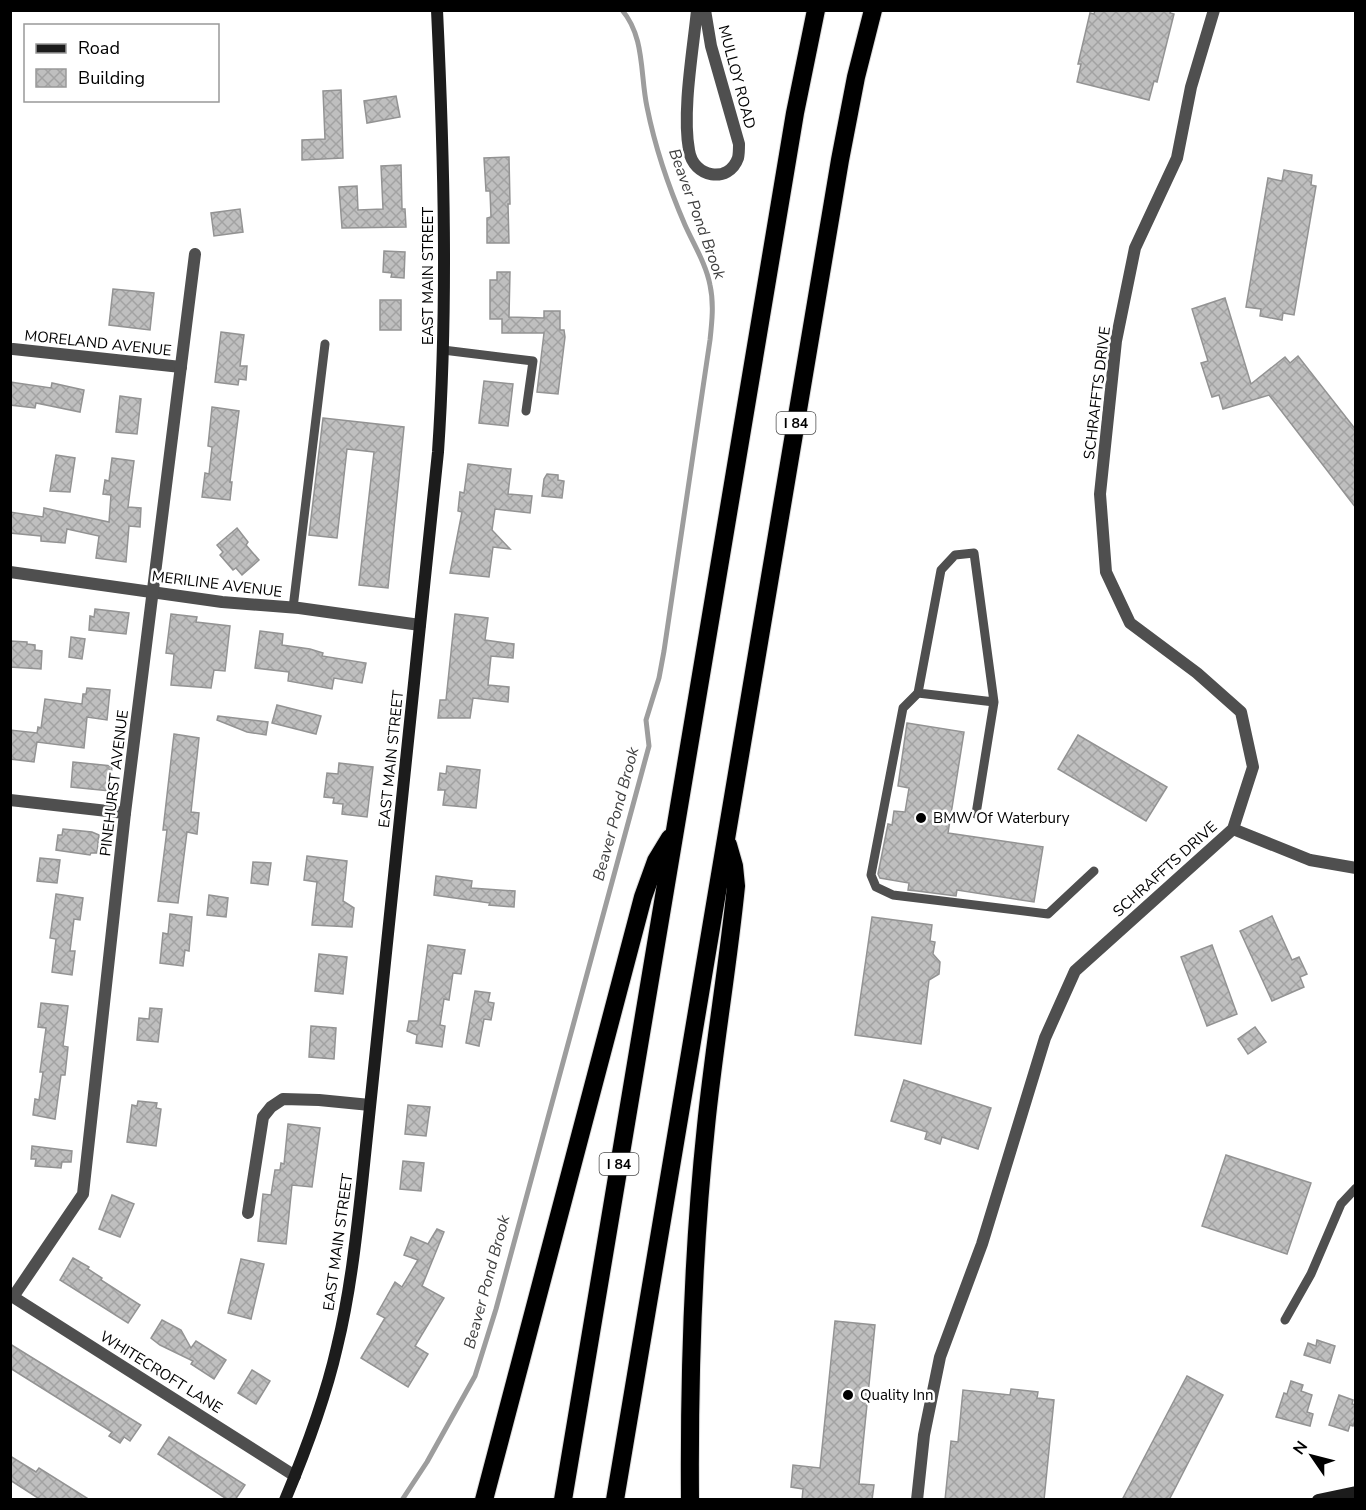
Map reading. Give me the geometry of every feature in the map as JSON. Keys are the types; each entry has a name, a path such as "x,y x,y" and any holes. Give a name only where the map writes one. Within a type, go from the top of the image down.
{"highway":[{"name":"I 84","path":"563,1500 795,113 816,10"},
{"name":"I 84","path":"615,1500 838,172 856,77 873,10"},
{"path":"484,1500 643,897 656,861 675,829"},
{"path":"690,1500 693,1315 702,1170 715,1043 736,886 734,866 726,837"}],"main road":[{"name":"EAST MAIN STREET","path":"285,1500 320,1409 339,1338 358,1222 438,452 444,350 444,216 437,10"},
{"path":"1318,1500 1356,1492"}],"street":[{"name":"MULLOY ROAD","path":"697,10 687,136 692,162 708,174 732,169 738,158 739,144 711,46 705,10"},
{"name":"SCHRAFFTS DRIVE","path":"917,1500 924,1435 940,1358 982,1244 1046,1038 1075,971 1233,829 1253,767 1241,712 1197,673 1130,623 1106,572 1100,494 1116,341 1136,248 1177,158 1191,87 1215,10"},
{"name":"PINEHURST AVENUE","path":"12,1296 82,1194 125,813 195,254"},
{"name":"MORELAND AVENUE","path":"13,349 181,367"},
{"name":"MERILINE AVENUE","path":"10,572 222,602 293,608 420,625"},
{"path":"10,800 125,813"},
{"path":"1233,829 1310,860 1356,868"},
{"path":"248,1213 263,1117 271,1107 283,1099 370,1105"},
{"name":"WHITECROFT LANE","path":"12,1296 295,1476"}],"lane":[{"path":"293,608 326,344"},
{"path":"444,350 533,361 526,411"},
{"path":"976,814 994,702 975,553 955,555 941,570 918,693 903,708 871,875 876,886 894,895 1048,914 1095,871"},
{"path":"918,693 994,702"},
{"path":"1285,1320 1311,1274 1341,1204 1356,1188"}],"building":[{"path":"1095,10 1171,10 1170,13 1174,14 1157,82 1154,81 1149,100 1077,82 1081,64 1078,64 1090,13 1094,14"},
{"path":"341,90 343,158 302,160 302,140 325,139 323,91"},
{"path":"396,96 400,117 367,123 364,101"},
{"path":"509,157 509,243 487,243 487,218 491,217 490,191 486,191 484,158"},
{"path":"401,165 402,209 405,209 406,227 342,228 339,187 357,186 358,210 383,209 381,166"},
{"path":"1284,170 1312,175 1311,185 1316,186 1294,315 1283,313 1282,320 1260,316 1261,309 1246,307 1268,178 1282,181"},
{"path":"240,209 243,232 214,236 211,213"},
{"path":"384,251 405,252 404,278 391,277 392,273 383,272"},
{"path":"497,272 510,272 509,317 544,318 544,311 560,311 560,330 564,330 565,337 558,394 537,392 544,333 502,333 502,319 490,319 490,280 497,280"},
{"path":"113,289 154,293 150,330 109,325"},
{"path":"1225,298 1251,384 1285,357 1290,363 1298,356 1356,430 1356,508 1269,395 1223,409 1219,395 1212,397 1201,363 1208,361 1192,309"},
{"path":"380,300 401,300 401,330 380,330"},
{"path":"221,332 244,335 240,366 247,366 246,380 239,379 238,385 215,382"},
{"path":"484,381 513,384 508,426 479,423"},
{"path":"10,382 51,388 52,383 84,390 80,412 36,403 35,408 10,405"},
{"path":"120,396 141,399 137,434 116,432"},
{"path":"212,407 239,411 230,482 232,482 230,500 202,497 205,473 209,474 212,447 208,446"},
{"path":"323,418 404,427 388,588 359,585 374,452 347,449 337,538 309,535"},
{"path":"56,455 75,458 70,492 50,491"},
{"path":"112,458 134,461 128,507 141,508 140,527 129,526 126,562 96,558 99,536 67,529 65,543 41,541 41,536 10,533 10,512 43,517 44,508 109,522 111,495 103,494 105,480 109,481"},
{"path":"468,464 511,469 508,494 532,496 530,513 495,509 492,530 510,549 493,547 489,577 450,573 462,512 458,511 460,492 464,493"},
{"path":"547,474 558,475 558,480 564,481 562,498 542,496 544,479"},
{"path":"237,528 248,542 246,545 259,560 242,575 236,568 233,570 220,555 223,552 217,545"},
{"path":"95,609 129,613 126,634 89,630 90,616 94,617"},
{"path":"171,614 197,617 196,622 230,626 225,671 214,670 211,688 171,685 174,654 166,653"},
{"path":"455,614 488,618 485,640 514,644 513,658 491,656 488,685 509,687 508,702 473,698 470,718 438,718 440,700 446,700"},
{"path":"260,631 283,634 282,645 310,649 323,653 322,656 366,663 362,683 334,678 332,689 288,681 289,672 255,668"},
{"path":"71,637 85,639 82,659 69,657"},
{"path":"10,641 27,642 27,644 35,645 35,650 42,651 41,669 10,667"},
{"path":"87,688 110,690 107,720 87,717 84,748 37,742 34,762 10,759 10,730 37,733 38,727 41,728 45,699 82,704 83,694 86,694"},
{"path":"277,705 321,716 316,734 272,723"},
{"path":"218,716 268,722 266,735 247,732 217,720"},
{"name":"BMW Of Waterbury","path":"907,723 964,732 948,833 1043,847 1034,902 957,890 956,896 908,890 909,883 880,878 878,874 888,824 892,825 894,811 905,812 909,788 898,786"},
{"path":"174,734 199,738 191,812 199,813 197,834 187,832 178,903 158,901 167,830 163,830"},
{"path":"1078,735 1167,787 1146,821 1058,769"},
{"path":"73,762 112,766 110,791 71,787"},
{"path":"339,763 373,767 367,817 342,814 343,804 333,803 334,798 324,797 327,773 338,774"},
{"path":"447,766 480,770 476,808 443,805 445,790 438,790 440,773 446,774"},
{"path":"63,829 92,832 99,835 97,853 90,855 56,850 58,835 62,835"},
{"path":"307,856 347,861 343,901 354,908 352,927 312,925 317,882 304,880"},
{"path":"40,858 60,860 57,883 37,881"},
{"path":"253,862 271,863 268,885 251,883"},
{"path":"436,876 472,881 471,888 515,891 514,907 434,895"},
{"path":"56,894 83,898 80,920 74,919 70,951 75,951 72,975 52,972 56,939 50,938"},
{"path":"209,895 228,898 226,917 207,915"},
{"path":"170,914 192,917 189,951 185,950 183,966 160,963 163,933 168,934"},
{"path":"1272,916 1292,960 1299,957 1307,974 1300,977 1304,987 1272,1001 1240,931"},
{"path":"872,917 932,925 930,941 935,942 933,954 940,962 939,974 929,980 921,1044 855,1035"},
{"path":"428,945 465,950 461,974 453,973 449,1000 444,999 440,1025 445,1026 442,1047 416,1043 417,1035 407,1031 409,1021 418,1021"},
{"path":"1212,945 1237,1014 1207,1026 1181,957"},
{"path":"319,954 347,957 343,994 315,991"},
{"path":"475,991 490,993 488,1002 494,1003 491,1020 484,1019 479,1046 466,1043"},
{"path":"41,1003 68,1006 63,1046 68,1047 65,1075 61,1075 55,1119 33,1115 35,1099 39,1100 43,1072 40,1072 46,1028 38,1027"},
{"path":"150,1008 162,1009 158,1042 137,1040 139,1018 149,1019"},
{"path":"311,1026 336,1028 334,1059 309,1057"},
{"path":"1255,1027 1266,1042 1248,1054 1238,1039"},
{"path":"904,1080 991,1108 978,1149 942,1137 940,1144 925,1139 927,1132 891,1121"},
{"path":"138,1101 157,1103 156,1108 161,1109 156,1146 127,1142 132,1105 137,1106"},
{"path":"408,1105 430,1107 426,1136 405,1134"},
{"path":"288,1124 320,1128 312,1187 292,1185 286,1244 258,1241 263,1194 271,1195 275,1170 280,1170 281,1163 284,1164"},
{"path":"32,1146 72,1151 71,1162 62,1162 61,1168 35,1166 36,1159 31,1159"},
{"path":"1226,1155 1311,1183 1287,1254 1202,1226"},
{"path":"403,1161 424,1163 421,1191 400,1189"},
{"path":"112,1195 134,1204 120,1237 99,1229"},
{"path":"437,1229 444,1232 422,1286 444,1298 415,1346 428,1354 408,1387 361,1358 385,1318 377,1314 395,1282 402,1287 418,1260 404,1255 411,1237 428,1244"},
{"path":"73,1258 89,1267 88,1269 102,1278 101,1280 140,1305 128,1323 60,1280"},
{"path":"241,1259 264,1264 251,1319 228,1313"},
{"path":"162,1320 181,1330 191,1348 196,1341 226,1360 214,1379 191,1364 193,1361 160,1345 151,1338"},
{"name":"Quality Inn","path":"835,1321 875,1325 859,1484 874,1485 872,1500 802,1500 803,1489 791,1487 793,1465 820,1468"},
{"path":"1317,1340 1335,1346 1330,1363 1304,1355 1308,1343 1316,1346"},
{"path":"10,1344 141,1425 130,1441 124,1437 120,1443 109,1436 112,1432 10,1368"},
{"path":"252,1370 270,1381 256,1404 238,1393"},
{"path":"1187,1376 1223,1395 1169,1500 1122,1500"},
{"path":"1291,1381 1303,1385 1301,1391 1312,1395 1307,1412 1313,1414 1310,1426 1276,1417 1284,1393 1287,1394"},
{"path":"1011,1389 1038,1392 1037,1398 1054,1400 1044,1500 945,1500 951,1441 958,1442 963,1390 1010,1395"},
{"path":"1339,1395 1353,1400 1352,1404 1356,1405 1356,1418 1348,1431 1329,1425"},
{"path":"169,1437 245,1485 235,1500 228,1500 158,1454"},
{"path":"10,1456 36,1472 39,1468 90,1500 41,1500 10,1480"}],"waterway":[{"name":"Beaver Pond Brook","path":"402,1500 427,1462 475,1376 496,1309 649,746 646,720 659,678 664,651 710,340 712,306 708,277 679,211 663,167 647,107 635,32 622,10"}],"place":[{"name":"BMW Of Waterbury","path":"921,818"},
{"name":"Quality Inn","path":"848,1395"}]}
